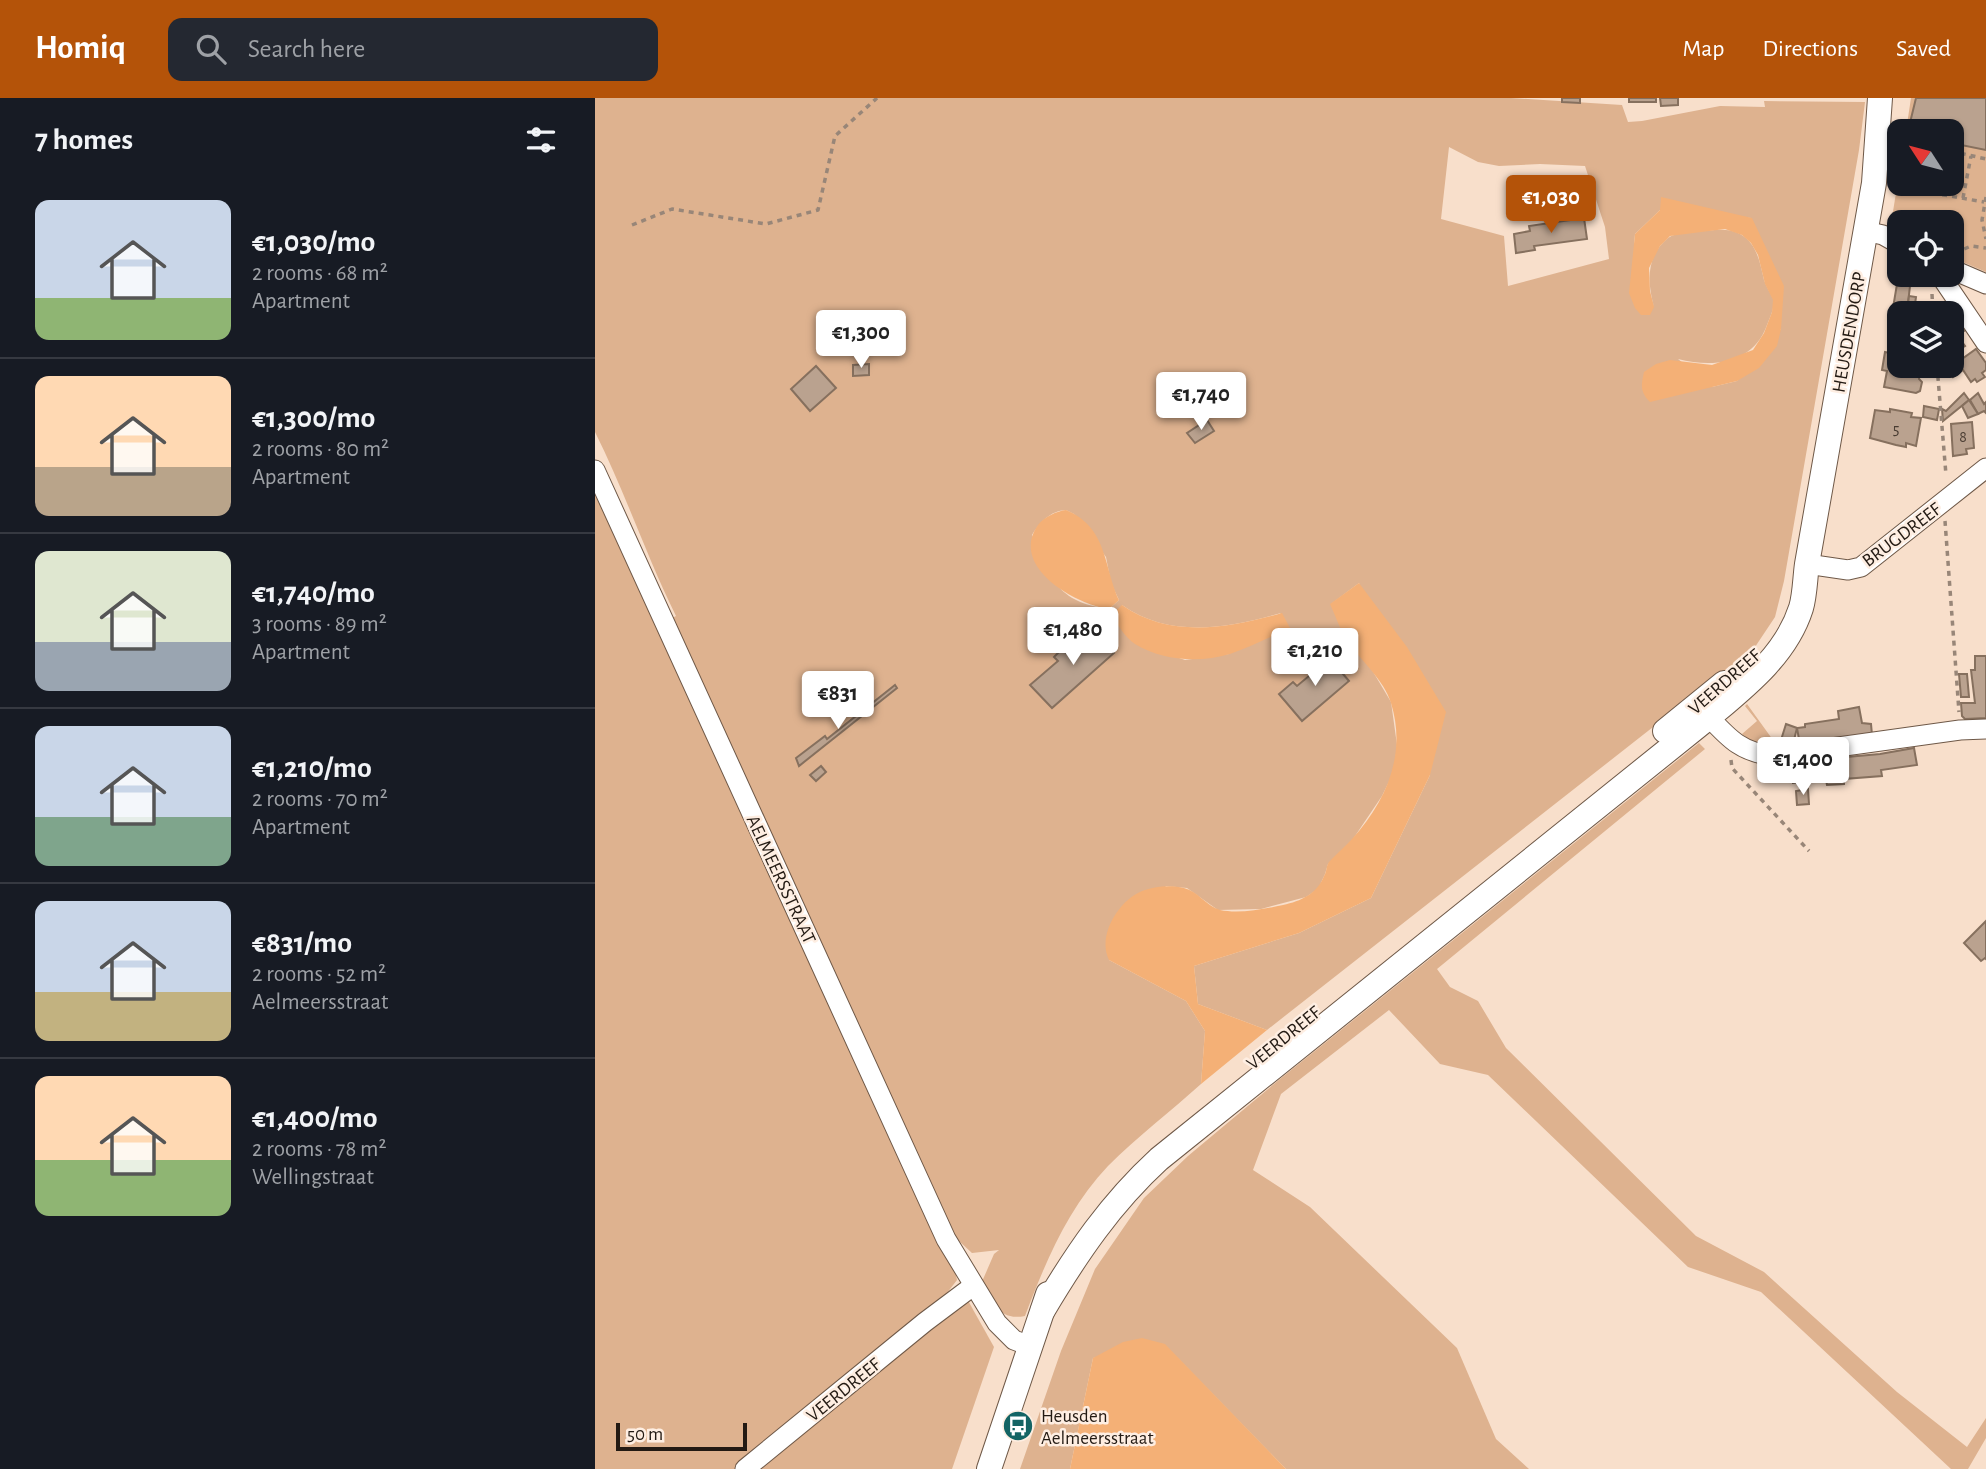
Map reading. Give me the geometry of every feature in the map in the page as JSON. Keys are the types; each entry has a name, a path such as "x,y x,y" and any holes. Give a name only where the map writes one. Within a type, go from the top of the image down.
{"main road":[{"name":"HEUSDENDORP","path":"1807,564 1874,183 1881,98"},
{"name":"VEERDREEF","path":"989,1469 1043,1310 1108,1211 1132,1184 1392,960 1704,710 1773,636 1787,615 1807,564"}],"street":[{"path":"1865,231 1887,238"},
{"path":"1964,275 1986,284"},
{"path":"1948,287 1986,343"},
{"name":"BRUGDREEF","path":"1807,564 1848,570 1861,567 1986,468"},
{"name":"AELMEERSSTRAAT","path":"595,470 946,1239 973,1286"},
{"path":"1704,710 1736,744 1755,754 1773,756 1960,730 1986,729"},
{"path":"973,1286 1005,1332 1014,1340 1030,1346"},
{"name":"VEERDREEF","path":"745,1469 973,1286"}],"path":[{"path":"632,225 672,209 766,224 818,209 835,136 877,98"},
{"path":"1964,154 1986,159"},
{"path":"1963,198 1971,156"},
{"path":"1874,183 1963,198 1985,199 1982,220 1986,239"},
{"path":"1964,248 1986,248"},
{"path":"1938,378 1947,482 1944,502 1960,730"},
{"path":"1736,744 1730,755 1732,768 1809,851"}],"shaded area":[{"path":"595,98 1511,98 1622,105 1628,122 1720,106 1765,107 1764,101 1865,102 1784,581 1775,617 1755,647 1267,1030 1198,1004 1194,966 1299,933 1371,898 1430,775 1359,583 1331,604 1348,641 1372,670 1391,702 1397,745 1394,771 1382,796 1353,839 1328,864 1318,889 1306,897 1261,909 1218,910 1187,888 1166,886 1109,960 1186,1001 1205,1031 1201,1084 1108,1166 1094,1182 1059,1237 1025,1316 1016,1317 1003,1313 981,1284 994,1254 999,1250 972,1253 959,1241 944,1252 955,1270 957,1280 947,1293 737,1469 595,1469 595,494 656,627 676,616 595,432","holes":["1449,147 1478,162 1499,166 1585,166 1605,227 1609,259 1508,286 1504,236 1441,219","1660,210 1751,218 1773,298 1765,283 1757,254 1740,234 1727,230 1675,234 1661,245 1652,261 1650,288 1654,307 1634,244 1635,234","1773,300 1781,329 1737,381 1712,387 1678,359 1705,363 1731,360 1742,355 1761,338 1772,312","1066,510 1074,514 1106,557 1111,583 1119,600 1109,609 1091,606 1066,594 1051,575 1032,535 1050,515","1122,605 1140,616 1179,626 1220,626 1281,613 1229,654 1185,660 1135,643"]},
{"path":"1911,98 1986,98 1986,272 1964,263 1964,210 1893,210 1895,196 1964,196 1964,119 1908,119"},
{"path":"1661,197 1752,218 1784,286 1777,346 1759,368 1737,381 1650,402 1642,388 1644,372 1656,364 1670,360 1712,365 1753,350 1764,333 1772,312 1773,300 1765,284 1758,255 1751,243 1742,235 1725,229 1670,236 1660,246 1649,268 1654,307 1650,315 1641,315 1629,293 1635,234 1660,210"},
{"path":"1066,510 1080,518 1097,537 1119,600 1109,609 1079,600 1064,591 1038,568 1032,555 1031,540 1038,525 1051,515"},
{"path":"1359,583 1407,647 1446,712 1430,775 1371,898 1299,933 1194,966 1198,1004 1267,1030 1201,1084 1205,1031 1186,1001 1109,960 1106,951 1108,930 1118,911 1133,896 1158,887 1184,888 1215,908 1227,911 1260,909 1296,901 1317,888 1329,862 1364,825 1384,793 1395,759 1396,741 1395,722 1388,695 1346,639 1330,604"},
{"path":"1122,605 1140,616 1160,623 1200,627 1241,623 1282,613 1290,628 1230,654 1206,659 1181,659 1157,654 1131,641 1111,615"},
{"path":"1747,704 1778,747 1754,743 1742,734 1757,721 1745,706"},
{"path":"1699,743 1705,749 1437,969 1450,987 1478,1001 1506,1048 1696,1236 1764,1272 1897,1392 1967,1447 1986,1418 1986,1438 1968,1469 1951,1469 1761,1292 1688,1267 1488,1075 1440,1064 1389,1010 1281,1094 1253,1170 1310,1207 1457,1348 1496,1439 1529,1469 1286,1469 1165,1345 1093,1358 1070,1469 1020,1469 1061,1351 1095,1269 1144,1198 1188,1156 1280,1079"},
{"path":"966,1297 994,1347 952,1469 753,1469"},
{"path":"1142,1338 1165,1344 1286,1469 1070,1469 1093,1358 1123,1342"}],"building":[{"path":"1562,98 1580,98 1580,103 1562,102"},
{"path":"1629,98 1656,98 1656,102 1629,102"},
{"path":"1660,98 1678,98 1678,105 1661,106"},
{"path":"1916,98 1986,98 1986,150 1964,146 1964,119 1911,119"},
{"path":"1584,218 1587,239 1534,246 1535,250 1516,253 1514,234 1530,231 1529,226"},
{"path":"1896,287 1910,287 1908,301 1894,301"},
{"path":"1909,296 1916,297 1915,301 1908,301"},
{"path":"1976,349 1986,363 1986,370 1982,373 1985,377 1971,382 1964,372 1964,358"},
{"path":"1885,352 1887,352 1887,371 1882,370"},
{"path":"869,364 869,375 853,376 853,365"},
{"path":"816,366 836,388 810,411 791,389"},
{"path":"1887,371 1887,378 1919,378 1922,382 1920,391 1916,393 1884,387"},
{"path":"1964,393 1969,400 1943,421 1942,409 1946,411"},
{"path":"1978,393 1984,404 1986,402 1986,413 1984,411 1978,414 1970,400"},
{"path":"1969,400 1978,414 1968,418 1962,406"},
{"path":"1924,406 1939,409 1937,420 1923,417"},
{"path":"1890,409 1912,413 1911,417 1921,418 1916,446 1906,443 1906,447 1870,438 1875,410 1890,412"},
{"path":"1207,420 1214,431 1195,443 1187,433"},
{"path":"1972,422 1974,448 1966,449 1967,454 1953,456 1951,424"},
{"path":"1104,624 1111,631 1102,639 1114,653 1052,708 1030,685 1058,661 1054,657 1062,649 1066,653"},
{"path":"1326,654 1349,681 1302,721 1279,694 1293,682 1297,686 1315,671 1311,667"},
{"path":"1975,656 1986,656 1986,718 1965,719 1962,716 1961,703 1975,703 1971,670 1975,670"},
{"path":"1959,674 1967,674 1969,697 1961,697"},
{"path":"895,685 897,688 799,766 796,758 825,736 827,739"},
{"path":"1859,707 1862,723 1871,724 1872,735 1800,745 1797,728 1805,727 1805,724 1839,719 1838,711"},
{"path":"1786,724 1797,728 1793,744 1781,740"},
{"path":"1914,748 1917,765 1881,770 1882,776 1844,779 1844,784 1827,785 1826,780 1793,783 1791,762 1880,754"},
{"path":"821,766 826,772 816,781 810,775"},
{"path":"1808,789 1809,804 1797,805 1796,791"},
{"path":"1986,921 1986,959 1981,961 1964,943"}],"place":[{"name":"Heusden Aelmeersstraat","path":"1018,1426"}]}
